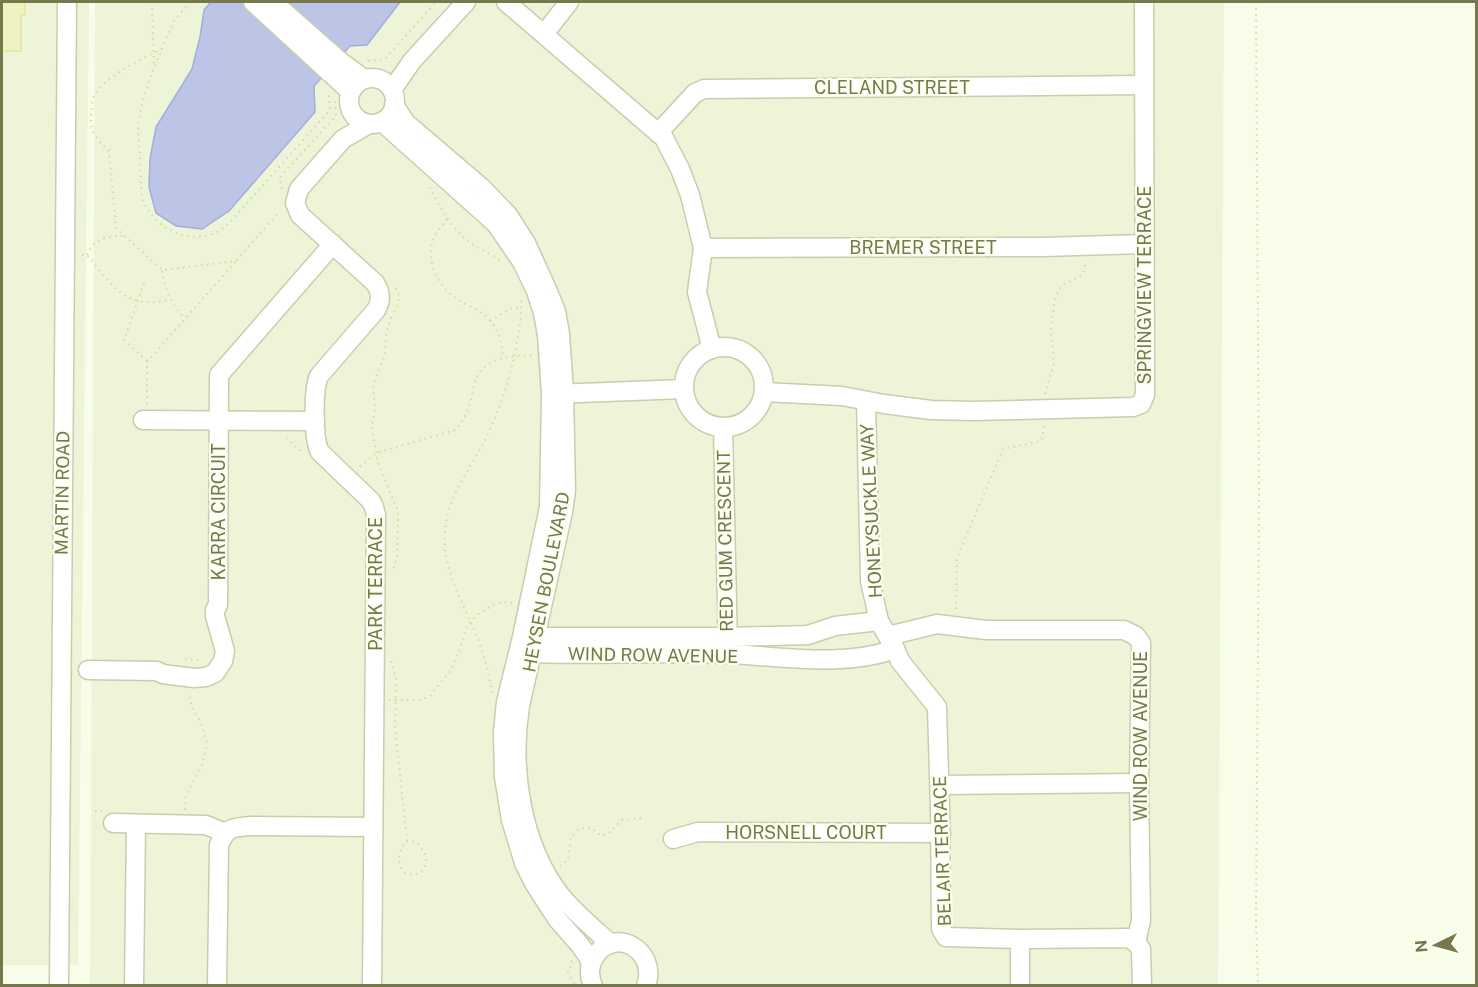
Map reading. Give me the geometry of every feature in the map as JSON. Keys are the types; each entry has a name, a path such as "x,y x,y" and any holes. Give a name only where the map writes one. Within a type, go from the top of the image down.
{"street":[{"name":"MARTIN ROAD","path":"59,986 67,2"},
{"name":"HEYSEN BOULEVARD","path":"253,2 335,76 383,89 406,123 481,187 507,215 526,243 556,311 560,334 549,507 529,606 527,645 517,723 517,779 523,811 540,860 560,894 584,922 611,944"},
{"name":"HEYSEN BOULEVARD","path":"273,2 335,76 343,95"},
{"path":"383,89 466,2"},
{"path":"506,2 664,138 690,195 703,248 697,292 712,349"},
{"path":"544,34 569,2"},
{"name":"SPRINGVIEW TERRACE","path":"764,392 842,396 915,409 974,411 1133,408 1141,404 1144,395 1144,2"},
{"path":"343,139 352,112 343,95 359,82 383,89"},
{"name":"CLELAND STREET","path":"658,133 695,93 705,89 1144,85"},
{"path":"343,139 388,118 392,112 383,89"},
{"name":"HEYSEN BOULEVARD","path":"352,112 362,122 375,123 397,134 496,224 522,262 536,291 543,313 557,393 566,490 527,645 506,702 503,732 504,777 511,820 518,845 534,883 558,920 591,963"},
{"name":"PARK TERRACE","path":"343,139 299,189 295,203 300,215 375,283 381,296 376,310 320,376 316,386 315,421 317,447 324,457 371,501 376,515 372,986"},
{"name":"KARRA CIRCUIT","path":"192,678 211,675 218,670 225,651 215,616 218,605 219,375 333,244"},
{"name":"BREMER STREET","path":"703,248 1043,247 1144,244"},
{"path":"725,347 738,350 758,366 763,379 764,392 761,403 745,421 735,426 723,427 700,420 692,411 684,389 691,364 700,355 712,349 725,347"},
{"path":"557,393 684,389"},
{"name":"HONEYSUCKLE WAY","path":"866,401 870,581 887,635"},
{"path":"145,413 218,420 315,421"},
{"name":"RED GUM CRESCENT","path":"723,427 728,646"},
{"name":"WIND ROW AVENUE","path":"527,645 728,646 808,635 835,626 887,635 937,624 986,630 1124,630 1136,636 1141,643 1139,783 1141,920 1136,943"},
{"name":"WIND ROW AVENUE","path":"728,646 790,658 841,659 885,653 887,635"},
{"name":"BELAIR TERRACE","path":"887,635 900,661 938,707 941,929 946,937 1129,938 1136,943"},
{"path":"88,670 157,671 192,678"},
{"path":"940,785 1139,783"},
{"path":"113,823 206,825 225,833"},
{"path":"134,986 136,824"},
{"path":"218,986 219,845 225,833 235,827 250,826 373,826"},
{"name":"HORSNELL COURT","path":"673,839 698,832 941,833"},
{"path":"1020,939 1020,986"},
{"path":"592,986 589,972 595,954 611,944 621,943 631,945 646,958 649,968 646,986"},
{"path":"1136,943 1141,949 1142,986"}],"path":[{"path":"152,2 154,70"},
{"path":"190,2 174,21 162,49 142,105 138,126 142,198 155,220 163,227 173,232 198,237 212,234 229,223 330,110 335,76"},
{"path":"368,61 385,59 436,2"},
{"path":"1256,2 1259,499 1256,921 1258,986"},
{"path":"162,49 115,75 99,89 93,100 91,119 96,139 109,151 116,228 162,270 171,299 184,319"},
{"path":"282,188 280,177 336,116 343,95"},
{"path":"429,184 447,218 455,228 472,244 504,263"},
{"path":"145,413 147,361 284,207"},
{"path":"447,218 432,243 432,259 437,277 451,295 490,321 499,335 503,358"},
{"path":"87,255 96,242 103,238 125,236"},
{"path":"1045,396 1054,363 1051,327 1055,299 1061,286 1082,275 1085,269 1085,246"},
{"path":"65,256 87,255"},
{"path":"87,255 108,281 124,296 149,303 171,299"},
{"path":"162,270 236,261"},
{"path":"385,347 391,318 399,299 399,293 392,282"},
{"path":"144,283 124,340 147,361"},
{"path":"491,700 492,693 484,657 448,567 445,531 458,488 499,409 515,356 521,320 521,293 527,303"},
{"path":"490,321 510,309 521,306"},
{"path":"346,478 376,453 455,430 468,413 475,381 487,366 503,358 515,356 536,354 536,361"},
{"path":"956,609 957,558 1002,449 1041,441 1046,422"},
{"path":"282,435 305,454"},
{"path":"401,700 421,700 436,690 451,670 467,626 477,615 495,604 504,602 529,606"},
{"path":"177,659 211,660"},
{"path":"184,812 186,796 202,765 207,743 201,723 192,708 189,692 192,678"},
{"path":"492,693 496,688"},
{"path":"558,868 568,860 572,837 579,829 592,828 601,836 610,832 622,820 645,818"},
{"path":"407,841 416,842 427,857 425,867 414,876 404,872 399,862 401,850 407,841"},
{"path":"567,954 572,962 568,973 575,986"}],"shaded area":[{"path":"2,2 89,2 78,965 2,965"},
{"path":"95,2 1224,2 1218,985 90,986"}],"water":[{"path":"211,2 400,2 367,45 350,46 314,86 315,112 229,211 202,229 176,226 156,213 149,187 150,159 156,127 192,69 204,10"}],"building":[{"path":"2,2 25,2 25,15 21,15 21,51 2,51"}]}
